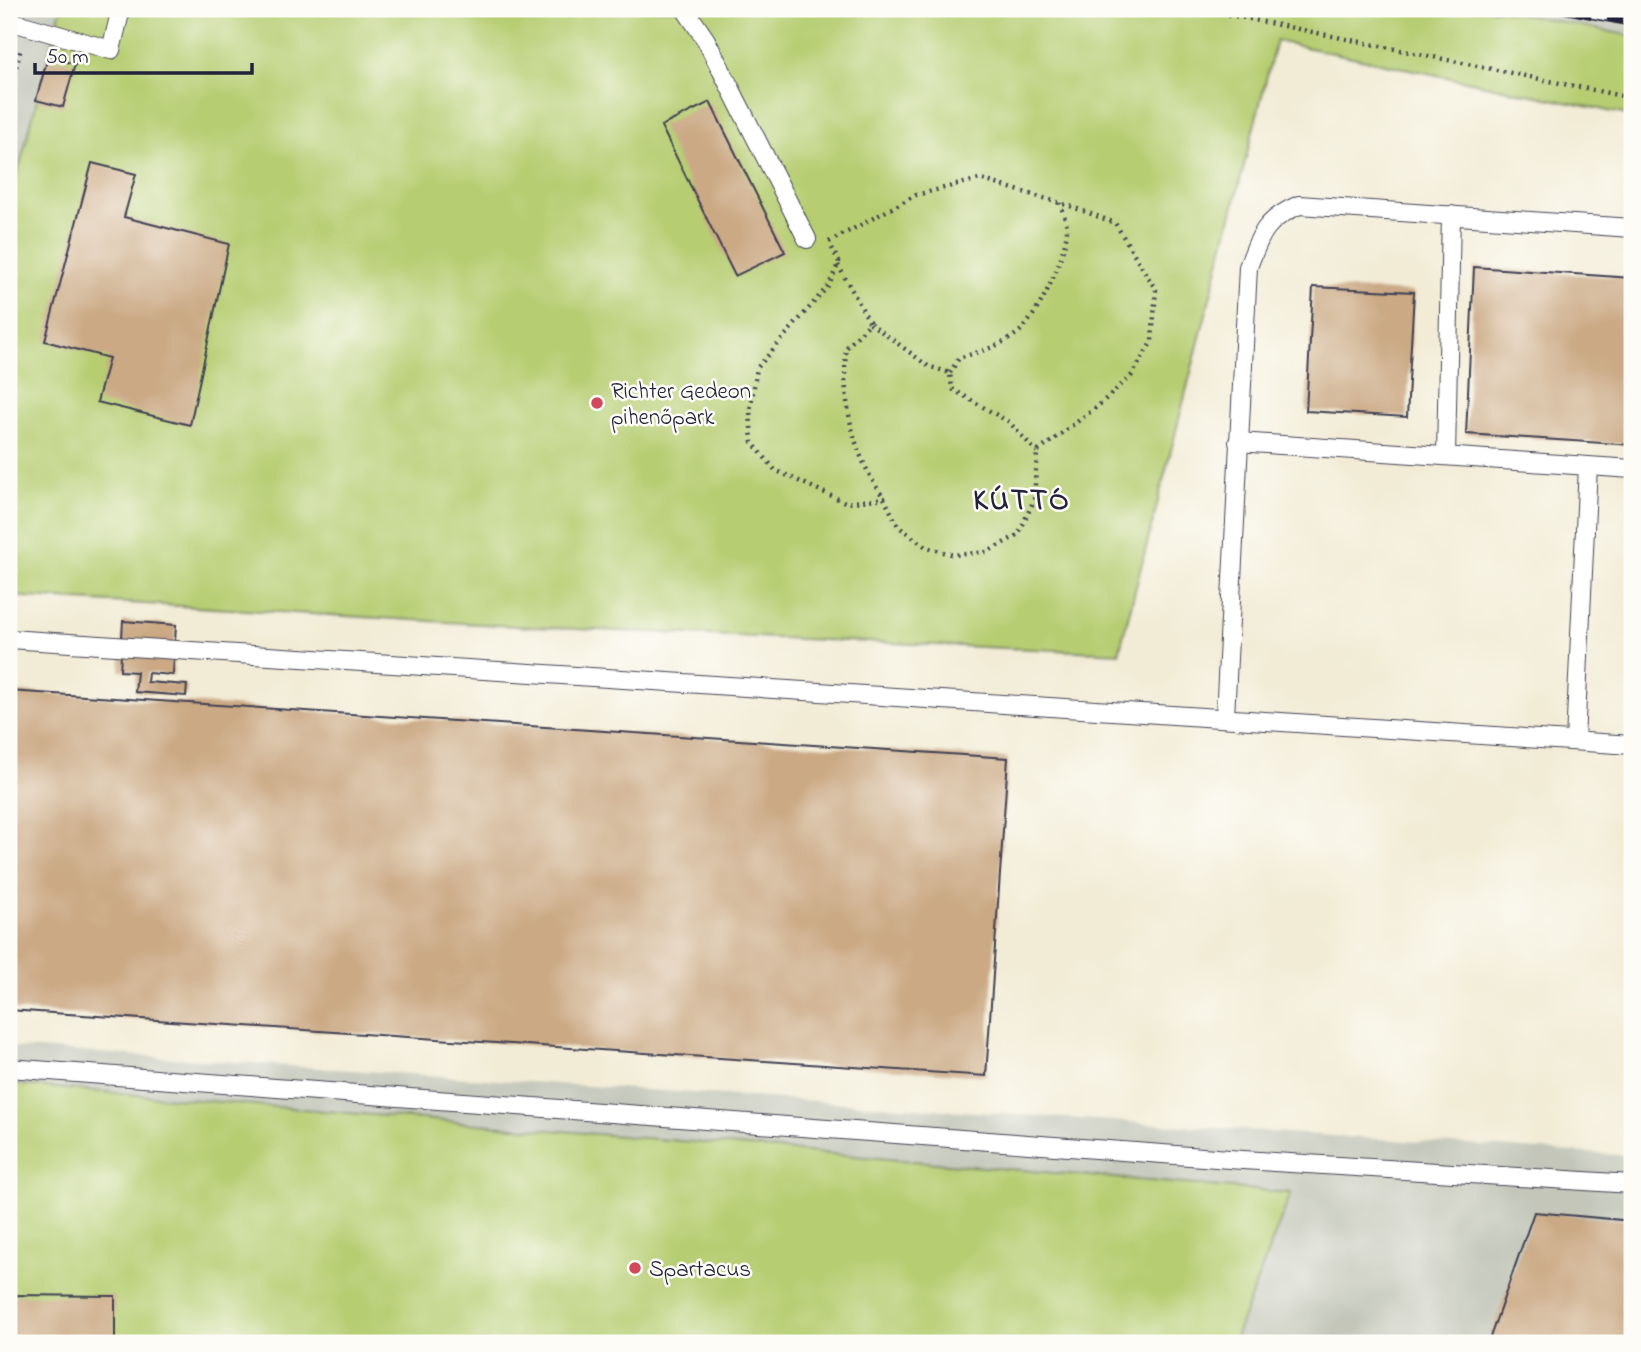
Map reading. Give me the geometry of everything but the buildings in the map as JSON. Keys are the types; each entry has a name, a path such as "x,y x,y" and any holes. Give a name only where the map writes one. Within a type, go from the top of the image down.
{"lane":[{"path":"9,21 111,50 121,9"},
{"path":"685,9 706,40 807,239"},
{"path":"1225,718 1248,267 1275,216 1299,205 1632,228"},
{"path":"1446,456 1451,215"},
{"path":"1238,442 1632,469"},
{"path":"1575,741 1588,466"},
{"path":"9,639 1632,745"},
{"path":"9,1068 1243,1160 1632,1184"}],"path":[{"path":"1201,9 1632,97"},
{"path":"9,94 26,27"},
{"path":"807,239 829,242 916,195 980,179 1115,223 1156,289 1152,341 1132,375 1098,406 1037,452"},
{"path":"870,323 846,348 844,380 855,440 862,462 898,526 926,547 954,555 987,552 1018,535 1034,500 1037,452 1009,422 952,388 950,373 959,358 989,349 1016,335 1037,314 1050,284 1067,229 1060,203"},
{"path":"829,242 870,323 928,366 950,373"},
{"path":"838,264 830,285 757,368 750,411 752,442 775,470 847,503 884,498"}],"shaded area":[{"path":"9,9 61,9 9,206"},
{"path":"1498,9 1632,9 1632,36"},
{"path":"9,1047 1632,1156 1632,1343 1233,1343 1290,1193 9,1084"}],"green space":[{"name":"Richter Gedeon pihenőpark","path":"61,9 1498,9 1632,36 1632,116 1276,41 1119,653 530,627 9,596 9,206"},
{"name":"Spartacus","path":"9,1084 1291,1193 1233,1343 9,1343"}],"railway":[{"path":"1560,9 1632,23"}],"place":[{"name":"Richter Gedeon pihenőpark","path":"597,403"},
{"name":"Spartacus","path":"635,1268"}],"district":[{"name":"KÚTTÓ","path":"1022,499"}]}
